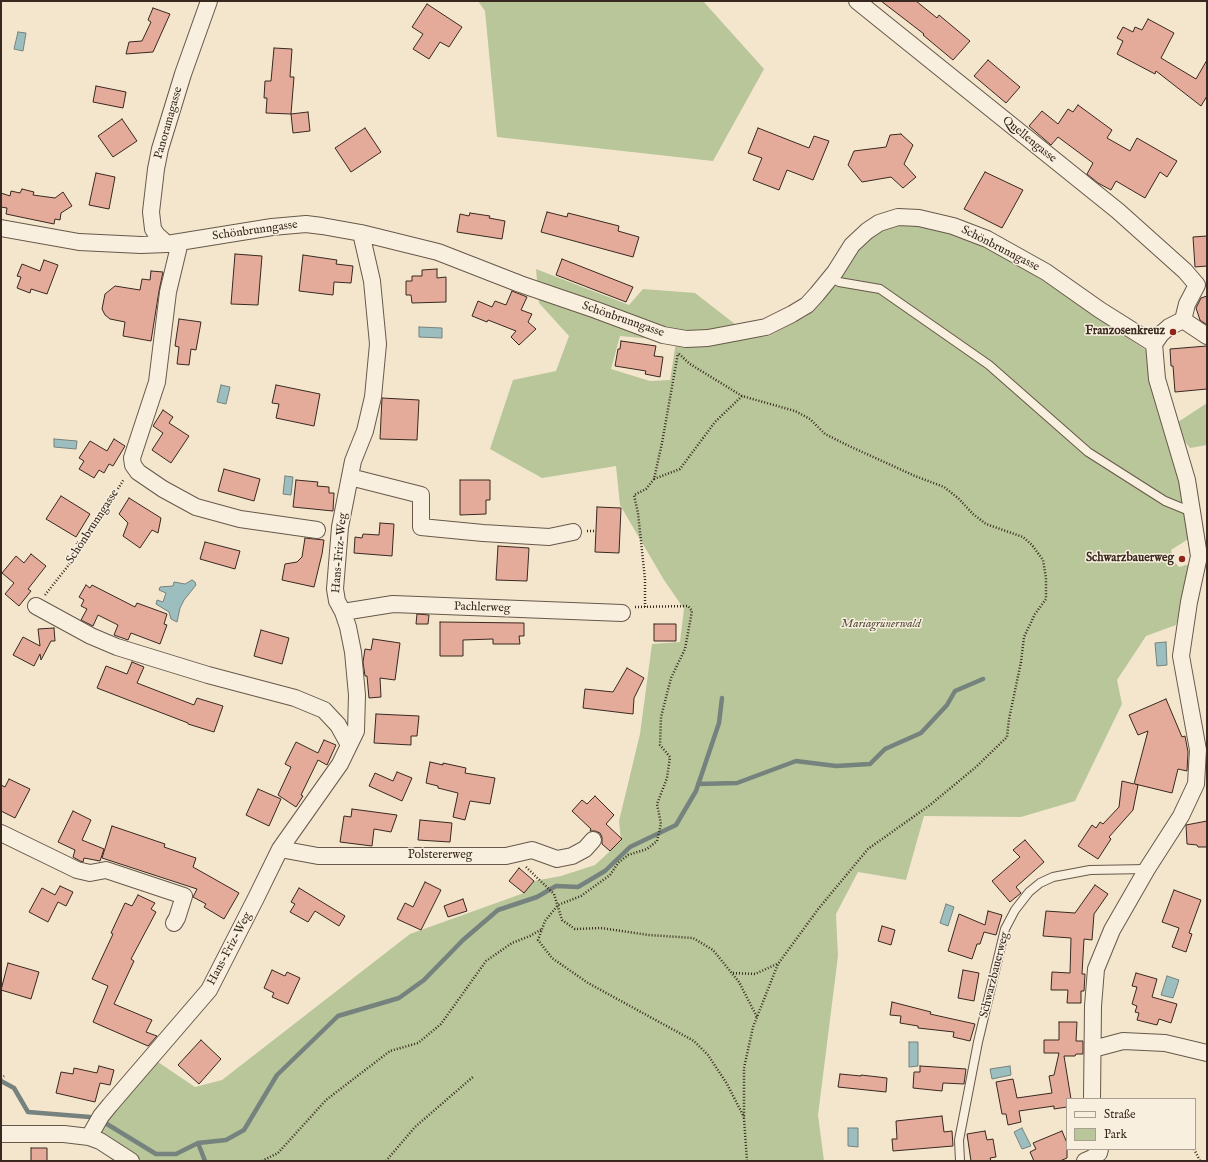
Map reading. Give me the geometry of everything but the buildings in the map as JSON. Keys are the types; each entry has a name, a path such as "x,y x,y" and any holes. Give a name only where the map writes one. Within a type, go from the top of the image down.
{"street":[{"name":"Panoramagasse","path":"173,243 157,235 153,229 151,212 156,169 160,148 181,81 209,1"},
{"name":"Quellengasse","path":"857,1 1118,211 1185,271 1202,284 1187,304 1183,320"},
{"name":"Schönbrunngasse","path":"1,228 79,242 141,245 173,243 248,230 306,224 361,233 438,252 520,284 663,335 686,339 708,338 766,327 792,314 807,305 830,277 852,245 867,231 879,223 898,217 919,218 953,226 987,240 1046,272 1100,310 1154,344"},
{"name":"Hans-Friz-Weg","path":"95,1127 208,990 280,849 340,764 356,731 357,696 352,652 348,627 337,601 335,589 340,527 353,461 365,431 373,397 378,344 372,282 361,233"},
{"path":"173,243 156,382 132,458 133,465 138,472 163,489 196,507 240,519 317,530"},
{"path":"1092,1098 1093,1006 1096,969 1112,930 1146,869 1181,816 1196,784 1198,750 1181,656 1189,602 1199,556 1193,513 1186,480 1157,379 1154,344 1169,326 1183,320 1207,336"},
{"path":"350,477 421,495 422,527 549,537 574,532"},
{"name":"Pachlerweg","path":"342,612 393,604 626,610"},
{"path":"36,606 91,636 117,647 208,675 295,698 324,710 338,725 349,745"},
{"path":"1,833 77,870 90,873 106,870 184,896 174,923"},
{"name":"Polstererweg","path":"280,849 318,856 506,856 532,850 557,859 572,856 585,849 593,840"},
{"path":"1093,1049 1123,1041 1166,1043 1207,1053"},
{"path":"1,1134 64,1134 95,1127 100,1141 131,1161"},
{"path":"1085,1161 1092,1158 1100,1150"}],"lane":[{"path":"830,277 839,282 880,288 989,365 1088,452 1165,501 1193,513"},
{"name":"Schwarzbauerweg","path":"960,1161 959,1140 978,1042 1005,929 1015,910 1029,892 1040,883 1053,877 1090,870 1146,869"}],"path":[{"path":"663,335 678,353 696,368 742,396 795,412 810,419 825,434 915,476 944,487 986,524 1023,537 1032,545 1043,560 1046,578 1046,599 1035,614 1024,637 1021,662 1008,719 1008,737 976,767 930,805 868,849 819,908 778,964 753,1027 744,1068 744,1118 747,1161"},
{"path":"645,607 645,579 638,513 634,496 646,489 654,479 662,444 678,353"},
{"path":"654,479 680,469 716,422 742,396"},
{"name":"Schönbrunngasse","path":"36,606 79,552 106,506 133,465"},
{"path":"626,610 645,607 688,606 692,611 685,649 672,678 661,717 660,745 670,757 667,778 657,804 661,824 657,841 647,849 628,855 618,863 610,874 581,896 558,905 545,921 538,940 552,958 588,983 694,1041 708,1055 727,1084 744,1118"},
{"path":"514,855 554,894 562,920 575,929 601,928 649,935 693,938 713,950 739,982 757,1017"},
{"path":"262,1161 278,1153 326,1100 390,1051 418,1043 441,1024 486,961 512,943 530,936 542,929"},
{"path":"732,973 755,974 778,964"},
{"path":"386,1161 415,1127 474,1076"},
{"path":"1194,1150 1200,1161"}],"green space":[{"path":"478,1 703,1 764,69 713,161 497,137 485,11"},
{"name":"Mariagrünerwald","path":"889,225 920,225 965,238 1018,264 1147,351 1184,489 1190,538 1171,550 1173,560 1179,567 1193,563 1176,625 1146,636 1117,680 1122,704 1075,801 1021,817 924,816 906,880 858,872 836,914 838,956 818,1115 824,1161 142,1161 98,1132 155,1060 195,1087 222,1080 410,934 524,893 534,881 561,876 595,865 621,841 619,821 640,734 652,644 680,642 684,609 664,580 620,505 616,466 542,478 490,449 513,380 556,371 569,336 539,303 536,269 629,305 643,289 695,293 735,324 674,341 620,336 611,369 650,381 670,380 676,342 724,341 769,336 805,317 839,282 855,250"},
{"path":"1207,403 1207,445 1190,448 1182,438 1178,422"}],"water":[{"path":"18,32 26,33 23,51 14,49"},
{"path":"419,327 442,328 442,338 419,337"},
{"path":"221,385 230,387 226,404 217,402"},
{"path":"54,439 77,441 76,449 54,447"},
{"path":"285,476 293,477 291,495 283,494"},
{"path":"192,580 196,585 184,600 180,608 177,622 171,619 169,612 156,604 157,600 163,602 166,593 159,590 160,587 173,586 174,582 185,584"},
{"path":"1166,642 1167,665 1157,666 1155,643"},
{"path":"946,904 954,907 948,926 940,923"},
{"path":"1167,976 1179,980 1173,998 1161,995"},
{"path":"909,1042 918,1042 918,1066 909,1067"},
{"path":"1010,1066 1011,1075 992,1079 990,1069"},
{"path":"848,1128 858,1128 858,1147 848,1146"},
{"path":"1022,1128 1031,1146 1022,1149 1014,1132"}],"waterway":[{"path":"698,784 737,783 796,761 836,766 870,764 885,749 921,733 947,705 955,691 983,679"},
{"path":"102,1121 156,1154 176,1154 198,1143 226,1140 244,1130 277,1075 338,1016 399,998 424,980 463,940 498,910 537,897 556,886 578,887 605,871 630,847 676,825 696,791 719,723 722,698"},
{"path":"1,1081 14,1088 28,1112 90,1117 95,1119"},
{"path":"198,1143 205,1161"}],"place":[{"name":"Franzosenkreuz","path":"1173,332"},
{"name":"Schwarzbauerweg","path":"1182,559"}]}
